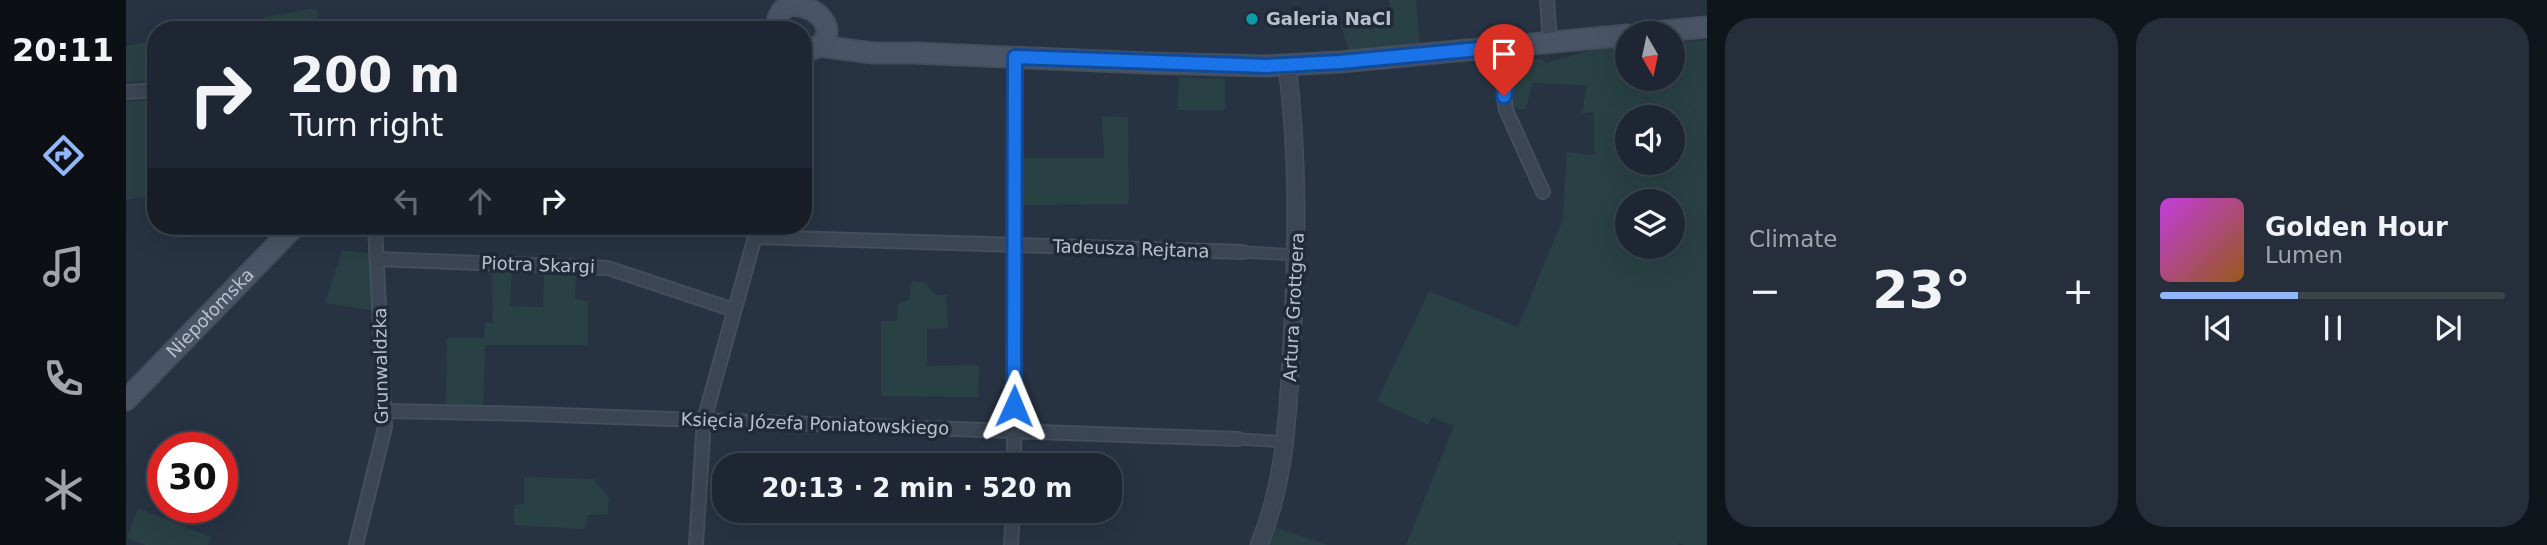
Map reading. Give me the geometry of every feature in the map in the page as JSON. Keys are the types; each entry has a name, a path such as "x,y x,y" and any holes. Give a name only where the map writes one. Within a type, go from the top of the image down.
{"main road":[{"path":"778,21 780,14 793,2 820,8 827,26 841,38 903,53"},
{"path":"812,54 824,40 827,26"},
{"path":"1685,29 1707,27"},
{"path":"812,58 859,52 1231,66 1287,65 1615,36"},
{"name":"Niepołomska","path":"126,400 286,235"}],"street":[{"path":"1547,0 1550,42"},
{"path":"1511,46 1504,96 1506,110 1543,192"},
{"path":"1014,453 1015,57"},
{"name":"Artura Grottgera","path":"1259,545 1274,500 1286,442 1297,255 1298,214 1287,65"},
{"path":"126,92 147,91"},
{"name":"Grunwaldzka","path":"356,545 385,427 376,235"},
{"path":"696,545 704,419 756,235"},
{"name":"Tadeusza Rejtana","path":"812,235 1297,255"},
{"name":"Piotra Skargi","path":"377,259 608,268 734,310"},
{"name":"Księcia Józefa Poniatowskiego","path":"385,411 704,419 1286,442"},
{"path":"1011,545 1012,523"}],"green space":[{"path":"1389,0 1416,0 1420,48 1350,55 1341,25 1390,15"},
{"path":"317,8 318,21 265,21 264,17"},
{"path":"1707,40 1707,545 1406,545 1454,426 1432,417 1428,425 1377,401 1429,291 1518,327 1563,219 1567,152 1594,155 1594,112 1582,113 1587,85 1532,83 1526,110 1514,108 1509,96 1516,61 1541,59 1546,63 1596,49 1615,48 1615,91 1685,91 1685,42"},
{"path":"147,42 147,81 126,82 126,46"},
{"path":"1179,77 1225,79 1225,110 1177,110"},
{"path":"147,100 147,196 126,200 126,102"},
{"path":"1102,116 1128,117 1129,204 1021,205 1022,158 1104,158"},
{"path":"342,250 372,254 376,311 325,303"},
{"path":"492,269 512,270 510,306 543,307 544,271 576,271 575,299 588,301 588,345 485,345 483,408 446,407 447,338 485,338 485,323 493,323"},
{"path":"911,281 924,283 936,295 946,295 948,328 927,329 927,366 979,365 978,397 881,396 881,321 897,321 898,304 910,299"},
{"path":"524,477 594,479 609,498 608,514 588,515 584,529 514,525 514,505 524,504"},
{"path":"138,508 147,512 147,523 176,523 211,537 208,545 145,545 127,538"},
{"path":"1276,528 1328,545 1269,545"}],"place":[{"name":"Galeria NaCl","path":"1252,19"}],"route":[{"path":"1014,406 1015,57 1267,66 1511,46 1504,96"}]}
